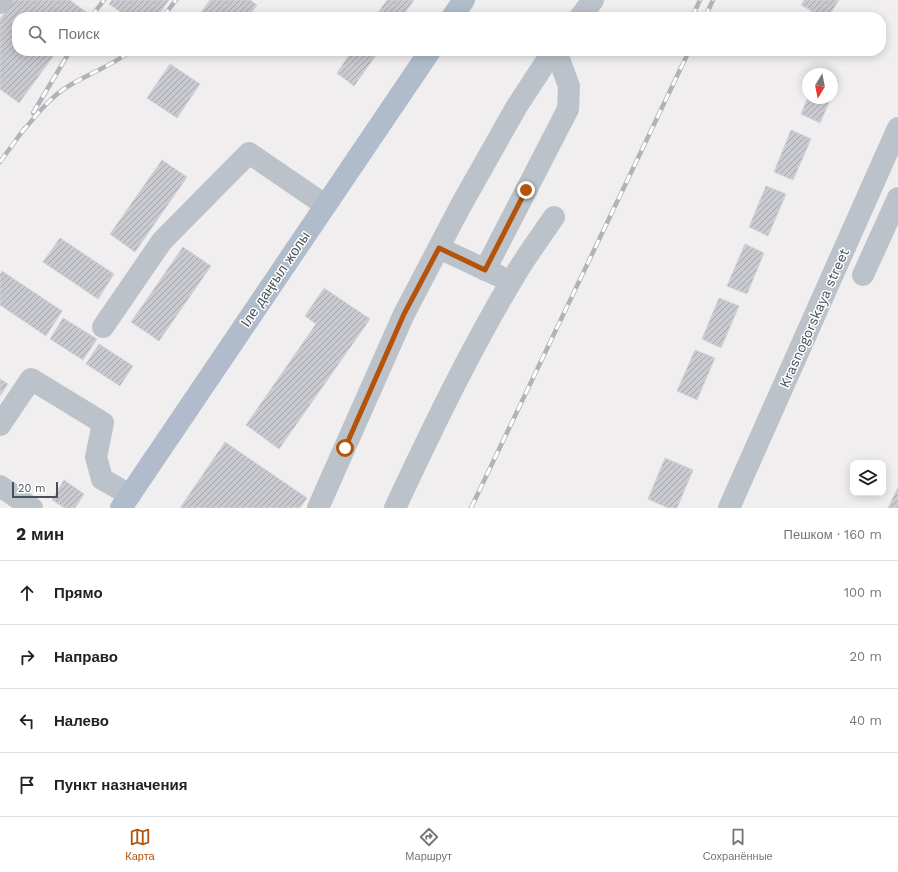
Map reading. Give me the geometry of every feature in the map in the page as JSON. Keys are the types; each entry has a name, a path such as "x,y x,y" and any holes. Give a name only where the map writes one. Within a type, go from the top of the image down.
{"main road":[{"path":"456,12 464,0"},
{"name":"Іле даңғыл жолы","path":"126,502 427,56"}],"street":[{"path":"584,12 593,0"},
{"path":"318,508 404,314 517,106 552,56"},
{"path":"485,270 568,109 569,86 557,56"},
{"name":"Krasnogorskaya street","path":"729,508 898,128"},
{"path":"103,327 162,241 249,153 325,206"},
{"path":"863,275 898,198"},
{"path":"395,508 438,418 511,282 554,217"},
{"path":"439,248 511,282"},
{"path":"0,425 31,379 103,423 96,457 102,479 126,502"},
{"path":"0,486 32,508"}],"building":[{"path":"14,0 70,0 86,12 12,12 12,56 53,56 19,103 0,89 0,19"},
{"path":"112,0 169,0 161,12 121,12 109,4"},
{"path":"210,0 250,0 257,5 252,12 202,12"},
{"path":"387,0 414,0 406,12 379,12"},
{"path":"804,0 839,0 831,12 813,12 801,5"},
{"path":"349,56 375,56 354,86 337,73"},
{"path":"170,64 200,84 177,118 147,98"},
{"path":"805,104 828,104 820,123 801,114"},
{"path":"791,130 811,139 793,180 774,172"},
{"path":"162,160 187,177 135,252 110,234"},
{"path":"766,186 786,194 768,236 749,227"},
{"path":"60,238 114,274 98,299 43,262"},
{"path":"745,244 764,253 747,294 727,286"},
{"path":"183,247 211,266 159,341 131,322"},
{"path":"2,271 62,311 46,336 0,305 0,275"},
{"path":"324,288 370,319 279,449 246,425 316,324 305,316"},
{"path":"719,298 739,306 721,348 702,339"},
{"path":"63,318 97,339 83,360 50,339"},
{"path":"99,344 133,366 120,386 86,364"},
{"path":"695,350 715,358 697,400 677,391"},
{"path":"0,379 8,384 0,396"},
{"path":"225,442 307,498 300,508 180,508"},
{"path":"665,458 693,470 677,508 668,508 648,499"},
{"path":"64,480 84,494 75,508 65,508 52,500"},
{"path":"898,487 898,508 888,508"}],"railway":[{"path":"95,12 104,0"},
{"path":"167,12 176,0"},
{"path":"694,12 700,0"},
{"path":"707,12 713,0"},
{"path":"33,113 67,56"},
{"path":"22,132 60,91 124,56"},
{"path":"471,508 687,56"},
{"path":"0,162 24,129"}],"route":[{"path":"345,448 404,314 439,248 485,270 526,190"}]}
